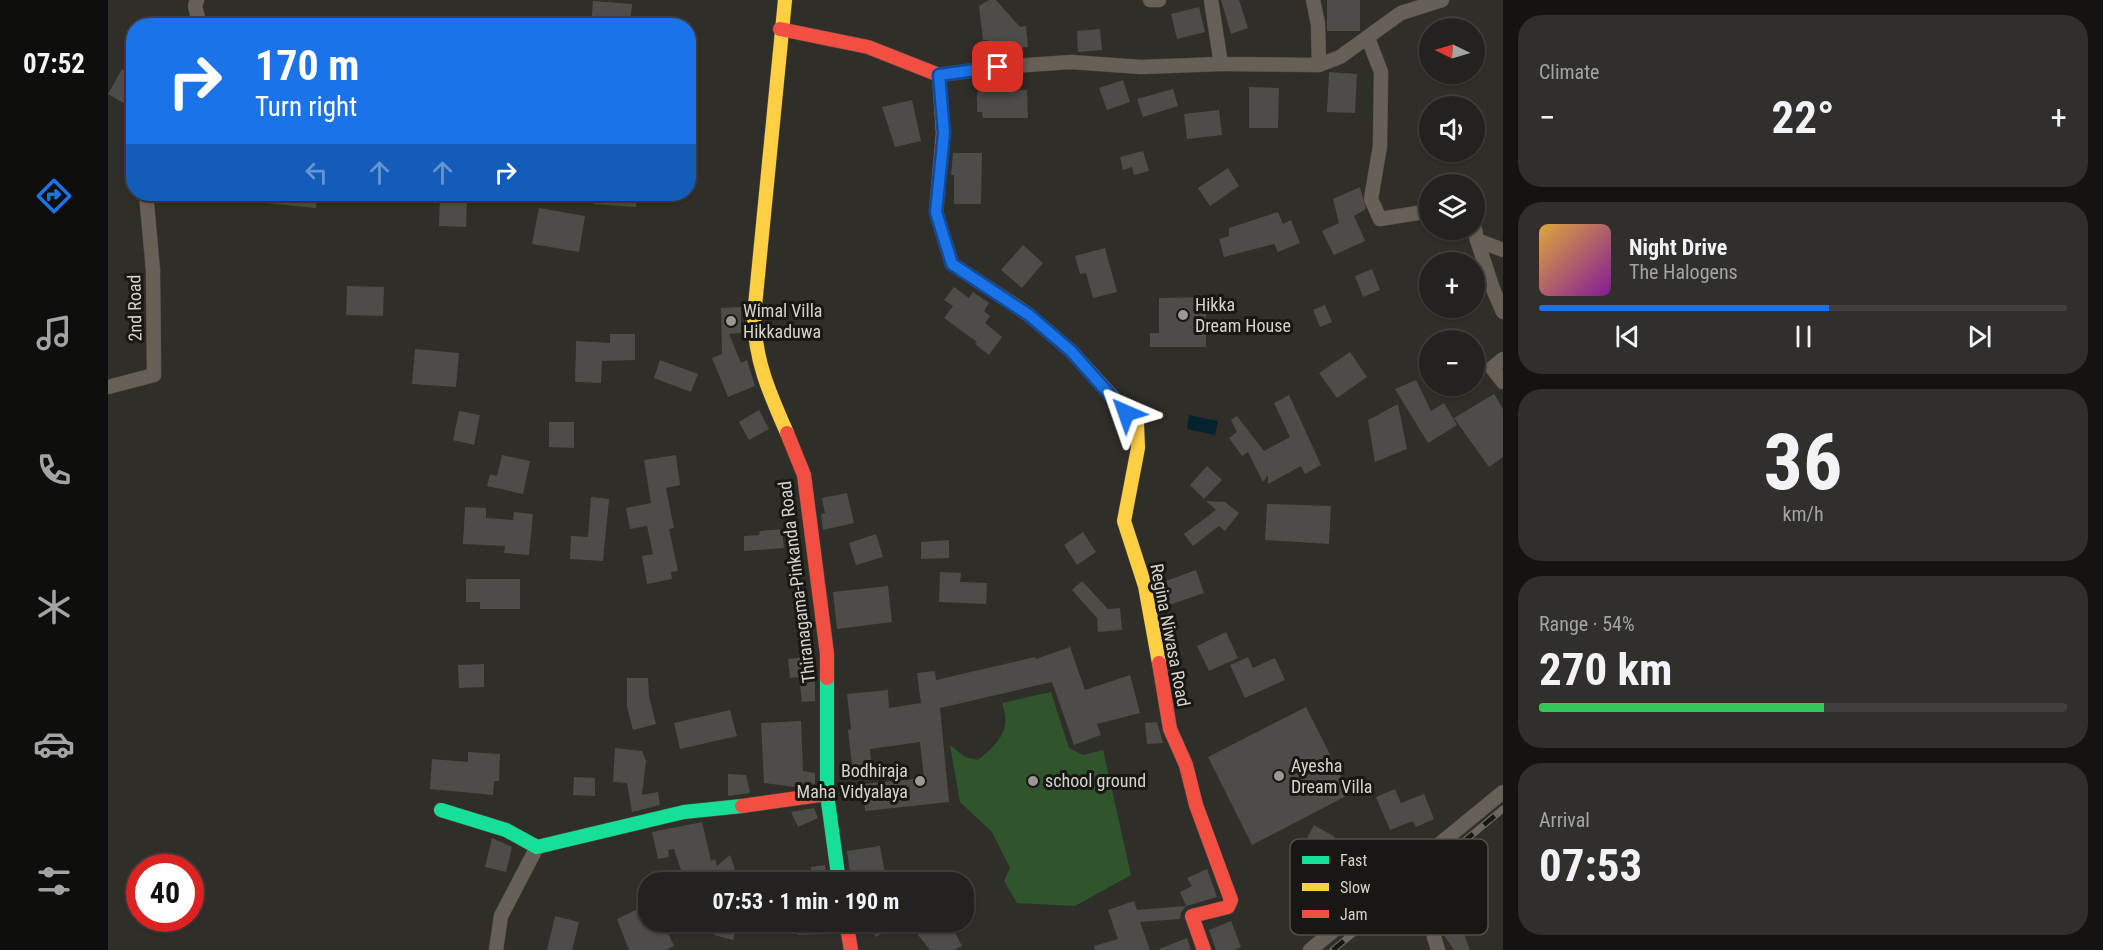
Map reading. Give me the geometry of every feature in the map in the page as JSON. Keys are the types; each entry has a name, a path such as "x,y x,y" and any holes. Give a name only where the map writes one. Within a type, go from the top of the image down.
{"street":[{"path":"197,0 195,6 198,18"},
{"name":"Thiranagama-Pinkanda Road","path":"785,0 780,29 754,316 755,346 770,394 804,475 827,654 827,794 838,872"},
{"path":"1150,0 1159,0"},
{"path":"1211,0 1221,64"},
{"path":"1313,0 1318,24 1319,65"},
{"path":"780,29 868,47 939,75 998,67 1071,62 1141,68 1221,64 1319,65 1340,57 1401,13 1442,0"},
{"path":"1368,38 1381,72 1380,146 1371,199 1380,219 1419,213"},
{"name":"Regina Niwasa Road","path":"939,75 944,133 936,212 952,264 1029,315 1071,351 1137,424 1138,448 1124,521 1145,586 1170,729 1186,765 1197,805 1231,900 1228,906 1192,916 1192,922 1204,950"},
{"name":"2nd Road","path":"108,387 154,375 153,270 147,201"},
{"path":"1477,240 1503,250"},
{"path":"1477,240 1503,312"},
{"path":"1503,359 1492,368 1503,382"},
{"path":"1446,839 1503,792"},
{"path":"441,810 506,830 537,847 684,812 776,803 827,794"},
{"path":"496,950 501,916 537,847"},
{"path":"848,932 850,950"},
{"path":"1310,950 1328,935"}],"green space":[{"name":"school ground","path":"1051,692 1069,748 1083,755 1103,750 1131,875 1075,906 1017,903 1004,881 1010,868 992,832 960,802 950,745 965,757 978,760 992,748 1004,729 1005,713 1002,703"}],"water":[{"path":"1189,415 1218,421 1215,435 1187,429"}],"building":[{"path":"989,0 996,0 1020,27 1026,26 1028,47 989,51 988,40 983,40 979,6"},
{"path":"1221,0 1239,0 1248,28 1231,34"},
{"path":"1327,0 1360,0 1360,31 1327,31"},
{"path":"593,1 632,4 631,18 592,18"},
{"path":"1199,7 1205,32 1177,39 1171,14"},
{"path":"1100,29 1102,50 1078,52 1077,31"},
{"path":"122,69 126,71 126,104 108,94"},
{"path":"1329,72 1357,74 1355,113 1327,112"},
{"path":"1123,80 1130,102 1107,110 1099,88"},
{"path":"1249,87 1279,88 1278,128 1249,128"},
{"path":"1173,89 1178,106 1143,117 1137,99"},
{"path":"1027,90 1028,118 983,118 982,112 977,112 977,92"},
{"path":"912,100 921,141 895,147 882,107"},
{"path":"1219,110 1222,135 1187,139 1184,114"},
{"path":"1143,151 1149,171 1134,175 1132,167 1123,170 1120,157"},
{"path":"953,153 982,153 981,204 954,204 954,175 951,175"},
{"path":"1228,168 1239,186 1210,206 1198,188"},
{"path":"1360,187 1366,209 1354,216 1365,241 1334,255 1322,231 1339,223 1333,199"},
{"path":"267,201 316,201 316,208 267,203"},
{"path":"440,201 467,201 466,227 439,226"},
{"path":"593,201 636,201 636,207 593,204"},
{"path":"539,208 585,216 579,252 532,244"},
{"path":"1278,212 1283,224 1291,220 1300,243 1278,252 1274,244 1224,257 1219,239 1229,236 1229,228"},
{"path":"1023,245 1043,263 1022,288 1001,270"},
{"path":"1105,248 1117,292 1093,298 1086,273 1080,274 1075,256"},
{"path":"1372,269 1380,290 1363,297 1355,276"},
{"path":"347,286 384,287 383,316 346,315"},
{"path":"954,287 969,298 973,292 989,303 984,311 990,316 985,323 1002,337 989,355 975,344 977,342 944,318 953,306 944,300"},
{"name":"Hikka Dream House","path":"1206,297 1206,347 1150,347 1150,333 1159,333 1159,298"},
{"path":"1325,305 1332,322 1320,327 1313,310"},
{"path":"741,307 741,333 729,334 741,363 747,360 755,386 728,397 712,358 722,354 721,308"},
{"path":"610,334 635,334 635,360 602,361 601,383 575,382 576,341 610,343"},
{"path":"415,349 459,353 456,387 412,384"},
{"path":"1350,352 1367,377 1337,398 1319,373"},
{"path":"660,360 698,374 691,392 654,378"},
{"path":"1416,380 1419,386 1419,396 1424,396 1431,411 1444,403 1457,425 1428,443 1395,389"},
{"path":"1494,394 1503,409 1503,457 1489,467 1454,418"},
{"path":"1289,395 1321,465 1305,474 1301,466 1268,484 1268,475 1263,482 1248,452 1242,456 1229,438 1237,432 1231,420 1237,416 1264,451 1290,437 1274,403"},
{"path":"1398,404 1407,449 1375,462 1368,420"},
{"path":"759,410 769,429 749,440 739,422"},
{"path":"459,411 480,415 474,445 453,440"},
{"path":"549,422 574,422 574,448 549,447"},
{"path":"502,455 530,461 523,494 487,486 490,474 497,476"},
{"path":"676,455 680,485 666,488 674,528 669,529 678,571 671,572 672,579 647,584 642,556 653,554 647,526 630,529 626,508 651,503 644,460"},
{"path":"1207,466 1222,480 1204,499 1190,485"},
{"path":"847,493 854,523 823,530 821,514 825,513 822,498"},
{"path":"591,497 609,499 603,561 570,559 571,536 588,537"},
{"path":"1206,501 1225,502 1239,513 1225,531 1219,526 1193,546 1184,534 1216,510"},
{"path":"1267,504 1331,506 1329,544 1265,540"},
{"path":"465,507 486,508 486,518 513,520 514,512 533,514 529,555 504,553 505,546 463,544"},
{"path":"782,529 784,548 744,551 744,536 759,535 760,531"},
{"path":"1083,532 1096,552 1077,565 1064,545"},
{"path":"876,534 883,557 856,565 849,543"},
{"path":"949,540 949,558 921,559 921,542"},
{"path":"1196,570 1204,593 1166,606 1161,592 1169,589 1166,581"},
{"path":"940,572 961,573 960,582 987,583 986,604 939,602"},
{"path":"466,579 520,579 520,609 480,609 480,602 466,602"},
{"path":"1082,581 1108,609 1120,608 1122,630 1098,632 1097,618 1072,590"},
{"path":"888,586 892,622 837,629 833,592"},
{"path":"1226,632 1238,658 1209,671 1197,646"},
{"path":"1070,647 1085,690 1130,675 1140,713 1097,724 1101,735 1074,745 1052,682 940,708 949,802 865,811 862,784 924,778 920,742 870,749 872,771 853,773 847,694 888,690 889,708 921,703 917,673 935,671 936,680 1035,657 1036,659"},
{"path":"815,656 815,701 802,702 799,677 790,678 788,659"},
{"path":"1248,657 1253,668 1275,658 1285,680 1245,698 1230,665"},
{"path":"484,664 484,687 459,688 458,665"},
{"path":"627,678 648,678 649,696 656,724 633,730 627,707"},
{"name":"Ayesha Dream Villa","path":"1306,707 1350,794 1252,845 1208,757"},
{"path":"730,710 737,736 680,749 674,723"},
{"path":"801,721 803,771 815,773 815,784 795,787 764,783 761,723"},
{"path":"1157,722 1163,743 1147,744 1145,723"},
{"path":"615,748 642,751 646,761 642,795 658,792 660,805 632,812 627,783 613,782"},
{"path":"468,752 500,754 499,781 494,781 493,795 430,789 432,759 468,762"},
{"path":"728,774 746,775 750,793 728,796"},
{"path":"574,777 595,778 595,796 573,795"},
{"path":"1395,789 1401,803 1424,794 1434,819 1416,827 1413,821 1390,830 1376,797"},
{"path":"814,808 818,818 798,827 791,812"},
{"path":"702,822 711,861 715,859 717,866 730,855 735,869 730,872 682,872 674,849 668,850 669,857 658,859 652,832"},
{"path":"1314,825 1335,837 1334,839 1307,839"},
{"path":"492,838 512,847 506,872 485,867"},
{"path":"880,846 885,872 850,872 847,851"},
{"path":"825,865 826,872 812,872 811,867"},
{"path":"1207,869 1217,897 1186,906 1180,892 1192,886 1187,878"},
{"path":"1134,901 1137,910 1186,906 1181,912 1180,919 1140,922 1150,950 1095,950 1094,946 1118,939 1108,910"},
{"path":"638,909 638,932 667,932 674,946 666,950 629,950 617,919"},
{"path":"555,916 579,922 572,950 547,950"},
{"path":"1231,921 1241,947 1234,950 1216,950 1209,930"},
{"path":"715,932 735,932 733,940 714,935"},
{"path":"798,932 830,932 830,934 798,935"},
{"path":"873,932 885,932 876,937"},
{"path":"916,932 955,932 962,946 954,950 930,950"},
{"path":"1444,935 1464,935 1470,950 1454,950"},
{"path":"1187,938 1191,950 1159,949"}],"railway":[{"path":"1467,839 1503,809"},
{"path":"1333,950 1351,935"}],"traffic: fast":[{"path":"827,678 827,794 838,872"},
{"path":"441,810 506,830 537,847 684,812 742,806"}],"traffic: slow":[{"path":"785,0 754,316 760,362 787,433"},
{"path":"1010,302 1071,351 1137,424 1138,448 1124,521 1145,586 1159,663"}],"traffic: jam":[{"path":"780,29 868,47 939,75 943,133 936,212 952,264 1010,302"},
{"path":"787,433 804,475 827,654 827,678"},
{"path":"1159,663 1170,729 1186,765 1196,805 1231,900 1228,907 1192,916 1204,950"},
{"path":"742,806 827,794"},
{"path":"848,932 851,950"}],"place":[{"name":"Hikka Dream House","path":"1183,315"},
{"name":"Wimal Villa Hikkaduwa","path":"731,321"},
{"name":"Ayesha Dream Villa","path":"1279,776"},
{"name":"Bodhiraja Maha Vidyalaya","path":"920,781"},
{"name":"school ground","path":"1033,781"}],"route":[{"path":"998,67 939,75 944,133 936,212 952,264 1029,315 1071,351 1126,413"}]}
